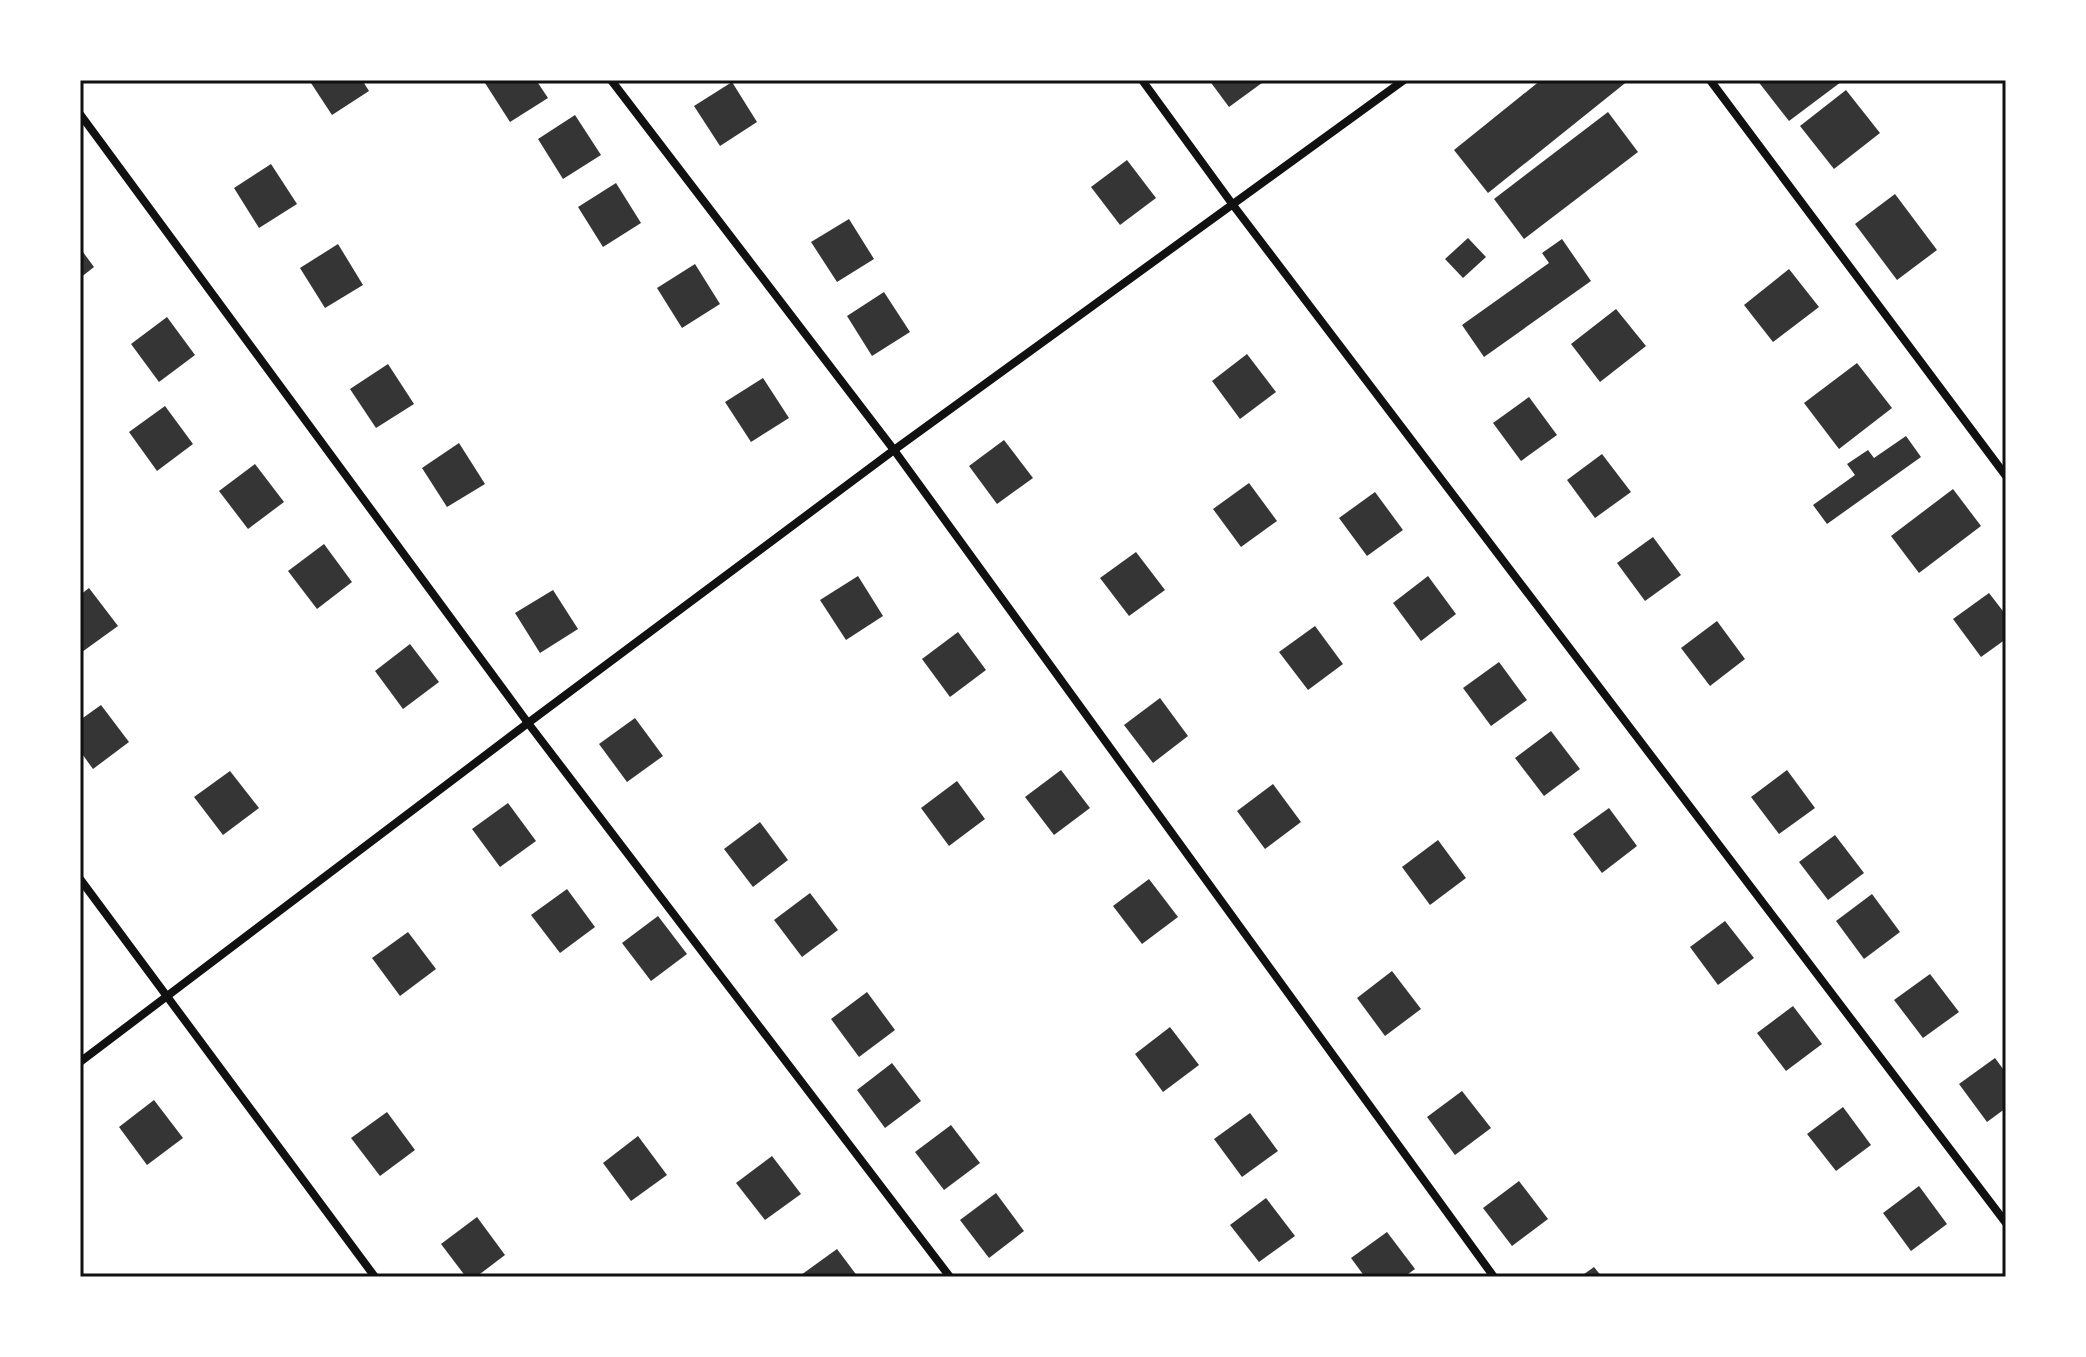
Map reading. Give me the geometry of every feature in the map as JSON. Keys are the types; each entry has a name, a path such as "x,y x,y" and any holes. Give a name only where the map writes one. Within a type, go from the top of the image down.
{"street":[{"path":"611,80 894,450 1494,1277"},
{"path":"1142,80 1233,205 2006,1223"},
{"path":"80,1062 894,450 1404,80"},
{"path":"1710,80 2006,476"},
{"path":"80,114 528,723 950,1277"},
{"path":"80,879 375,1277"}],"building":[{"path":"309,80 362,80 369,91 332,115"},
{"path":"489,80 536,80 548,98 510,122 485,83"},
{"path":"1209,80 1266,80 1229,107"},
{"path":"1541,80 1629,80 1488,193 1454,150"},
{"path":"1757,80 1839,80 1841,82 1789,121"},
{"path":"732,82 757,122 720,146 694,106"},
{"path":"1846,90 1880,133 1834,169 1800,126"},
{"path":"1608,112 1638,152 1524,239 1494,199"},
{"path":"575,115 601,155 563,179 538,139"},
{"path":"1127,160 1156,198 1120,225 1091,187"},
{"path":"271,164 297,204 259,228 234,188"},
{"path":"616,183 641,223 603,247 578,207"},
{"path":"1895,194 1937,250 1897,280 1855,224"},
{"path":"849,219 874,259 837,282 811,242"},
{"path":"1468,238 1486,257 1463,278 1445,259"},
{"path":"1562,239 1591,281 1484,357 1462,325 1549,263 1542,253"},
{"path":"338,244 363,285 325,308 300,268"},
{"path":"80,248 94,267 80,278"},
{"path":"695,264 720,304 682,328 657,288"},
{"path":"1789,269 1819,307 1773,342 1744,305"},
{"path":"884,292 910,332 872,356 847,316"},
{"path":"1616,309 1646,346 1600,382 1571,344"},
{"path":"167,317 195,355 159,382 131,344"},
{"path":"1247,354 1276,392 1240,419 1212,381"},
{"path":"1857,363 1892,408 1839,449 1804,403"},
{"path":"388,364 414,404 376,428 350,389"},
{"path":"763,378 789,418 751,442 725,402"},
{"path":"1529,397 1557,435 1521,461 1493,423"},
{"path":"165,406 193,444 157,471 129,432"},
{"path":"1906,436 1921,457 1827,524 1813,505 1855,475 1847,464 1868,450 1874,458"},
{"path":"1004,440 1033,478 997,504 969,466"},
{"path":"459,443 485,484 447,507 422,468"},
{"path":"1602,454 1631,492 1595,518 1567,480"},
{"path":"255,464 284,502 248,529 219,491"},
{"path":"1249,483 1277,521 1241,547 1213,509"},
{"path":"1953,489 1981,526 1919,573 1891,536"},
{"path":"1375,492 1403,530 1367,556 1339,518"},
{"path":"1653,537 1681,575 1645,601 1617,563"},
{"path":"324,544 352,582 317,609 288,571"},
{"path":"1136,552 1165,590 1129,616 1100,578"},
{"path":"858,576 883,616 846,640 820,600"},
{"path":"1428,576 1456,614 1421,641 1393,603"},
{"path":"89,588 118,626 82,652 80,595"},
{"path":"553,590 578,629 540,653 515,613"},
{"path":"1989,593 2006,615 2006,639 1981,657 1953,619"},
{"path":"1717,621 1745,659 1710,686 1681,648"},
{"path":"1315,626 1343,664 1308,690 1279,652"},
{"path":"958,632 986,670 950,697 922,659"},
{"path":"410,644 439,682 403,709 375,671"},
{"path":"1499,662 1527,700 1491,726 1463,688"},
{"path":"1160,698 1188,736 1153,763 1124,725"},
{"path":"101,705 129,742 93,769 80,751 80,720"},
{"path":"635,718 663,756 627,782 599,744"},
{"path":"1551,731 1580,769 1544,796 1515,758"},
{"path":"1061,770 1090,808 1054,835 1025,797"},
{"path":"1787,770 1815,808 1779,834 1751,797"},
{"path":"230,771 259,808 223,835 194,797"},
{"path":"957,781 985,819 949,846 921,808"},
{"path":"1273,784 1301,822 1265,849 1237,811"},
{"path":"508,803 536,841 500,867 472,829"},
{"path":"1609,808 1637,846 1602,873 1573,834"},
{"path":"760,822 788,860 753,887 724,849"},
{"path":"1835,835 1864,873 1828,900 1799,862"},
{"path":"1438,840 1466,878 1430,905 1402,867"},
{"path":"1149,879 1178,917 1142,944 1113,906"},
{"path":"567,889 595,927 560,953 531,915"},
{"path":"810,893 838,930 802,957 774,920"},
{"path":"1872,894 1900,932 1864,959 1836,921"},
{"path":"658,916 687,954 651,981 622,943"},
{"path":"1725,921 1754,958 1718,985 1690,947"},
{"path":"408,932 436,969 400,996 372,958"},
{"path":"1392,971 1421,1009 1385,1036 1357,998"},
{"path":"1930,974 1959,1012 1923,1038 1894,1000"},
{"path":"867,992 895,1030 859,1057 831,1019"},
{"path":"1793,1006 1822,1044 1786,1071 1757,1033"},
{"path":"1170,1027 1199,1065 1163,1092 1135,1054"},
{"path":"1995,1058 2006,1073 2006,1108 1987,1122 1959,1084"},
{"path":"892,1063 921,1101 885,1128 857,1090"},
{"path":"1462,1091 1491,1128 1455,1155 1427,1117"},
{"path":"154,1100 183,1138 147,1165 119,1127"},
{"path":"1843,1107 1871,1145 1836,1171 1807,1134"},
{"path":"387,1112 415,1150 380,1176 351,1138"},
{"path":"1250,1113 1278,1151 1242,1177 1214,1139"},
{"path":"951,1125 980,1163 944,1190 915,1152"},
{"path":"638,1136 667,1175 631,1201 603,1163"},
{"path":"772,1156 801,1194 765,1220 736,1183"},
{"path":"1519,1181 1548,1219 1512,1246 1483,1208"},
{"path":"1919,1186 1947,1224 1911,1251 1883,1213"},
{"path":"996,1193 1024,1231 989,1258 960,1220"},
{"path":"1266,1198 1295,1236 1259,1262 1230,1225"},
{"path":"477,1217 505,1255 476,1277 466,1277 441,1244"},
{"path":"1387,1232 1415,1269 1404,1277 1365,1277 1351,1258"},
{"path":"837,1249 858,1277 802,1277 801,1275"},
{"path":"1594,1267 1602,1277 1580,1277"}]}
